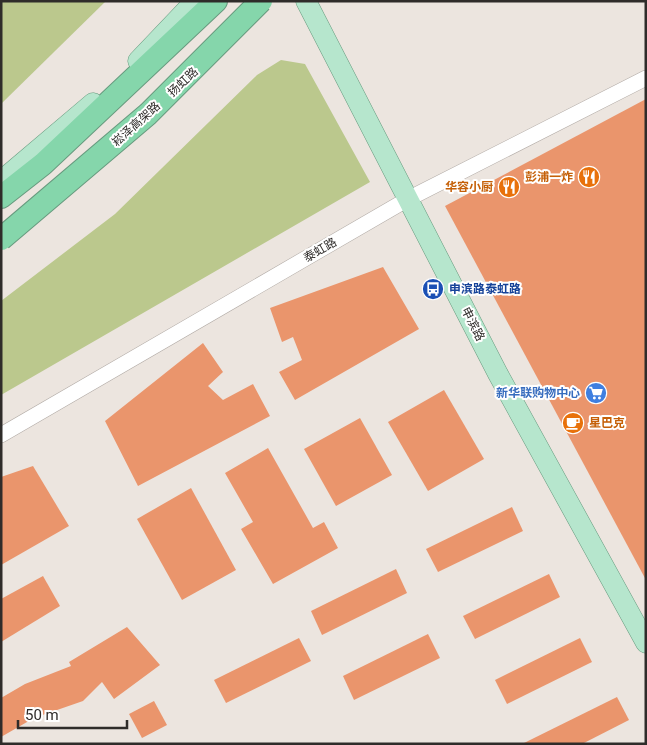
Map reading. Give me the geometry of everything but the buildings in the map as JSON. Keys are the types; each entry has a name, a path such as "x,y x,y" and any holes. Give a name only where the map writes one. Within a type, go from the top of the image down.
{"highway":[{"path":"1,197 58,150 216,1"},
{"name":"崧泽高架路","path":"5,234 148,114 260,1"}],"main road":[{"path":"1,181 116,84 195,1"},
{"name":"扬虹路","path":"5,234 101,158 271,1"},
{"name":"申滨路","path":"306,1 498,374 646,643"}],"street":[{"name":"泰虹路","path":"1,435 408,199 646,78"}],"green space":[{"path":"1,1 106,1 1,104"},
{"path":"281,60 305,64 370,182 1,395 1,301 115,214 257,75"}],"place":[{"name":"彭浦一炸","path":"589,177"},
{"name":"华容小厨","path":"509,187"},
{"name":"申滨路泰虹路","path":"433,289"},
{"name":"新华联购物中心","path":"596,393"},
{"name":"星巴克","path":"573,423"}]}
